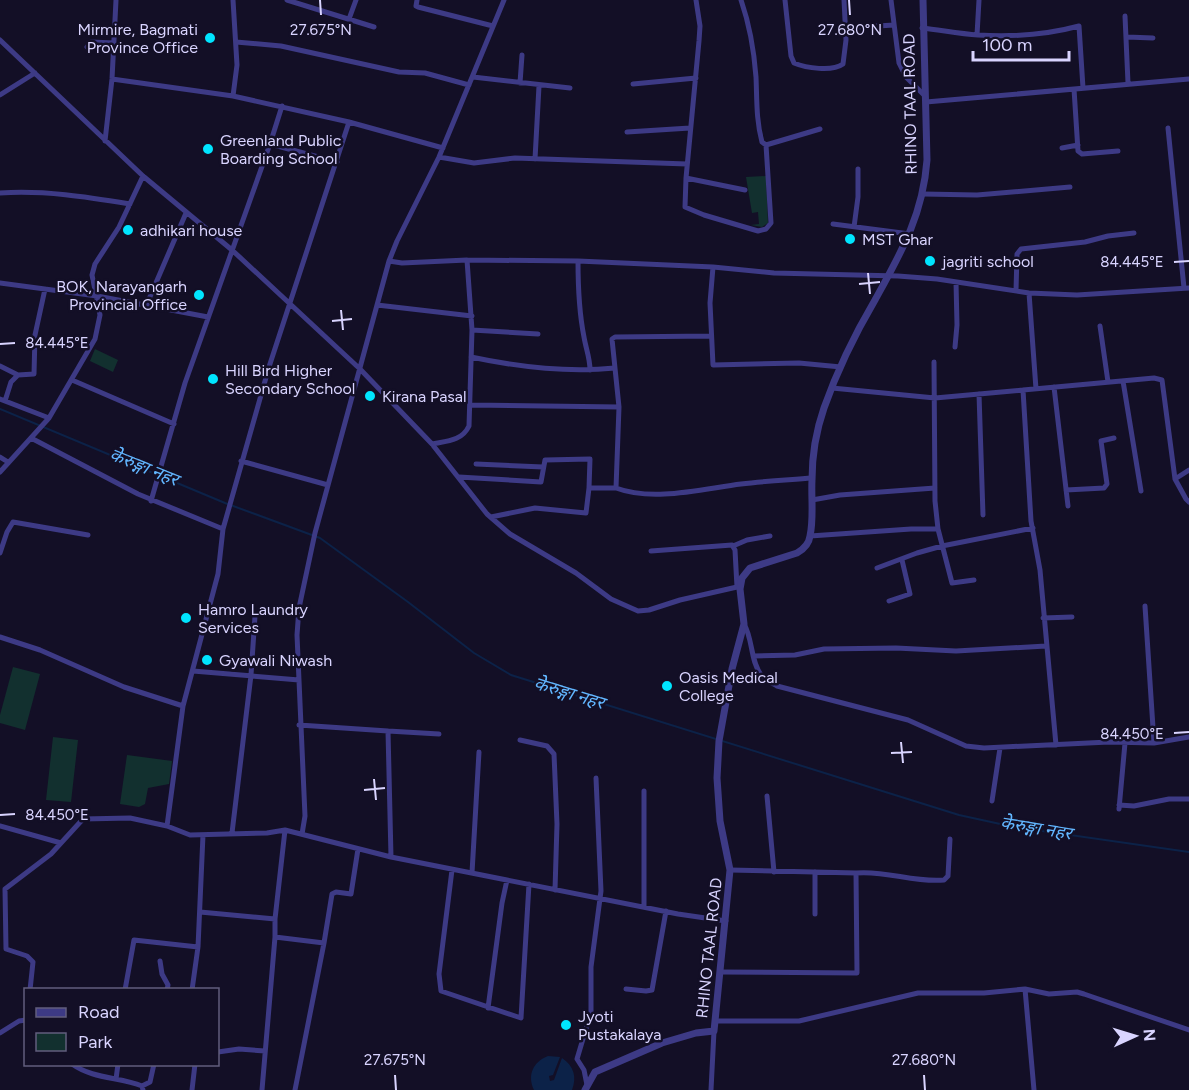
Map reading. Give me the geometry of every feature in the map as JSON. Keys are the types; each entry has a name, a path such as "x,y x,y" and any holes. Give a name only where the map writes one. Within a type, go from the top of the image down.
{"street":[{"path":"105,141 112,79 116,0"},
{"path":"233,0 237,65 233,96"},
{"path":"287,0 374,27"},
{"path":"349,19 356,0"},
{"path":"417,0 416,6 418,7 493,26"},
{"path":"302,834 305,816 299,725 297,624 315,533 389,261 443,148 504,0"},
{"path":"696,0 700,26 684,199 688,209 758,231 770,227 772,219 766,145 762,142 759,130 750,27 741,0"},
{"path":"785,0 791,56 794,63 821,68 840,67 846,53 844,0"},
{"path":"891,0 898,63 906,77 926,100 1189,79"},
{"name":"RHINO TAAL ROAD","path":"810,536 812,478 819,426 832,388 860,328 910,234 923,194 927,160 923,0"},
{"path":"977,35 979,0"},
{"path":"1125,16 1128,83"},
{"path":"845,28 894,25"},
{"path":"922,28 977,35 1054,33 1079,26 1083,88"},
{"path":"1127,38 1153,38"},
{"path":"0,40 143,176 232,250 360,369 432,444 491,518 510,534 576,573 611,599 632,609 650,610 680,600 738,588"},
{"path":"87,47 91,42 114,43"},
{"path":"236,42 281,46 399,72 425,73 469,85"},
{"path":"520,83 522,55"},
{"path":"0,95 35,73"},
{"path":"473,77 570,88"},
{"path":"633,84 696,78"},
{"path":"112,79 233,96 282,106 443,148"},
{"path":"535,159 539,86"},
{"path":"1074,89 1078,151 1082,154 1118,151"},
{"path":"151,501 185,383 282,106"},
{"path":"167,826 183,706 219,574 223,529 230,500 269,367 349,122"},
{"path":"627,132 690,128"},
{"path":"389,261 402,263 467,260 578,261 713,267 774,273 889,276 1077,296 1187,288 1168,128"},
{"path":"766,145 820,129"},
{"path":"270,144 337,162"},
{"path":"1062,148 1078,145"},
{"path":"439,157 474,163 515,158 687,164"},
{"path":"854,227 858,197 858,169"},
{"path":"0,472 47,420 95,339 100,308 92,275 95,264 119,227 143,176"},
{"path":"686,178 745,190"},
{"path":"923,194 977,195 1071,188"},
{"path":"0,193 34,192 73,195 130,204"},
{"path":"146,306 186,213"},
{"path":"833,224 910,234"},
{"path":"1016,291 1017,254 1022,249 1085,242 1134,233"},
{"path":"432,444 457,439 465,434 469,426 472,316 467,260"},
{"path":"578,261 578,297 584,339 590,358 590,370"},
{"path":"713,267 710,303 713,364 799,363 842,367"},
{"path":"956,282 956,346"},
{"path":"0,284 97,296 208,317"},
{"path":"0,366 18,375 34,374 35,336 45,289"},
{"path":"1029,292 1036,389"},
{"path":"377,305 472,316"},
{"path":"1100,326 1108,382"},
{"path":"472,330 538,334"},
{"path":"616,488 619,407 612,339 615,337 711,336"},
{"path":"471,357 558,370 615,368"},
{"path":"934,362 935,488 938,529 952,583 974,580"},
{"path":"18,375 11,382 2,400 47,420"},
{"path":"832,388 935,398 1154,378 1162,380 1175,479 1189,502"},
{"path":"72,380 174,424"},
{"path":"1123,381 1141,491"},
{"path":"1054,387 1068,506"},
{"path":"1023,390 1033,528 1040,570 1056,745"},
{"path":"979,394 983,515"},
{"path":"471,405 619,407"},
{"path":"31,438 151,501 223,529"},
{"path":"1066,490 1104,488 1107,484 1101,441 1114,438"},
{"path":"0,457 8,462"},
{"path":"459,477 541,482 544,460 590,459 586,513 535,508 491,518"},
{"path":"241,461 328,485"},
{"path":"476,464 543,467"},
{"path":"1175,479 1189,470"},
{"path":"589,488 616,488 631,494 654,495 763,481 812,478"},
{"path":"812,500 840,495 935,488"},
{"path":"0,553 13,522 88,535"},
{"path":"877,568 942,546 1033,528"},
{"path":"738,588 750,568 797,553 806,546 810,536 938,529"},
{"path":"651,551 729,544 733,546 770,536"},
{"path":"733,546 738,588"},
{"path":"890,601 910,594 902,560"},
{"name":"RHINO TAAL ROAD","path":"595,1072 662,1043 696,1033 714,1031 730,870 718,802 719,741 732,669 744,624 744,609 738,588"},
{"path":"1145,606 1154,743"},
{"path":"232,833 251,675 255,616"},
{"path":"1043,618 1072,617"},
{"path":"744,624 748,630 753,656 761,676 777,686 908,720 966,746 1000,748 1154,743 1189,737"},
{"path":"0,637 40,650 124,687 183,706"},
{"path":"753,656 795,655 824,649 896,648 956,651 1046,646"},
{"path":"193,671 299,680"},
{"path":"299,725 439,734"},
{"path":"388,731 392,857"},
{"path":"520,740 547,746 554,754 557,824 555,890"},
{"path":"1125,743 1119,807 1168,799 1189,799"},
{"path":"992,801 1000,748"},
{"path":"472,873 479,752"},
{"path":"586,1088 584,1070 577,1059 591,1012 591,967 600,898 601,872 596,778"},
{"path":"644,791 644,907"},
{"path":"767,796 774,872"},
{"path":"30,988 33,963 27,956 6,949 5,890 51,854 83,819 130,818 167,826 190,835 285,831 452,870 726,921"},
{"path":"0,826 61,843"},
{"path":"262,1090 275,919 285,831"},
{"path":"192,988 198,947 203,835"},
{"path":"730,870 875,872 910,879 944,880 948,876 950,839"},
{"path":"295,1090 332,894 336,892 351,894 358,849"},
{"path":"452,870 439,974 441,991 521,1018 529,884"},
{"path":"815,872 815,914"},
{"path":"721,972 857,973 856,873"},
{"path":"488,1008 507,880"},
{"path":"626,989 646,992 652,990 666,911"},
{"path":"200,912 275,919"},
{"path":"275,937 324,943"},
{"path":"125,988 134,940 198,947"},
{"path":"160,961 167,988"},
{"path":"715,1021 799,1021 918,993 984,993 1025,989 1049,994 1084,994 1189,1030"},
{"path":"1025,989 1034,1090"},
{"path":"0,1033 24,1020"},
{"path":"711,1090 714,1031"},
{"path":"219,1052 239,1049 265,1051"},
{"path":"580,1064 595,1072 586,1088"},
{"path":"74,1066 83,1072 116,1079 142,1088 150,1082 154,1066"},
{"path":"116,1079 118,1066"},
{"path":"193,1090 195,1066"}],"green space":[{"path":"766,176 768,223 762,227 751,225 759,224 758,212 752,213 746,177"},
{"path":"95,349 118,360 113,372 90,361"},
{"path":"13,667 40,674 25,730 0,723 0,715"},
{"path":"53,737 78,740 71,802 46,800"},
{"path":"127,755 172,761 169,784 148,788 145,804 139,807 120,804"}],"water":[{"path":"548,1056 560,1057 553,1075 549,1076 550,1081 554,1080 562,1058 573,1072 572,1090 534,1090 531,1074 535,1065"}],"waterway":[{"name":"केेरुङ्गा नहर","path":"0,409 225,503 320,538 474,653 511,675 959,815 1014,827 1189,852"}],"place":[{"name":"Mirmire, Bagmati Province Office","path":"210,38"},
{"name":"Greenland Public Boarding School","path":"208,149"},
{"name":"adhikari house","path":"128,230"},
{"name":"MST Ghar","path":"850,239"},
{"name":"jagriti school","path":"930,261"},
{"name":"BOK, Narayangarh Provincial Office","path":"199,295"},
{"name":"Hill Bird Higher Secondary School","path":"213,379"},
{"name":"Kirana Pasal","path":"370,396"},
{"name":"Hamro Laundry Services","path":"186,618"},
{"name":"Gyawali Niwash","path":"207,660"},
{"name":"Oasis Medical College","path":"667,686"},
{"name":"Jyoti Pustakalaya","path":"566,1025"}]}
